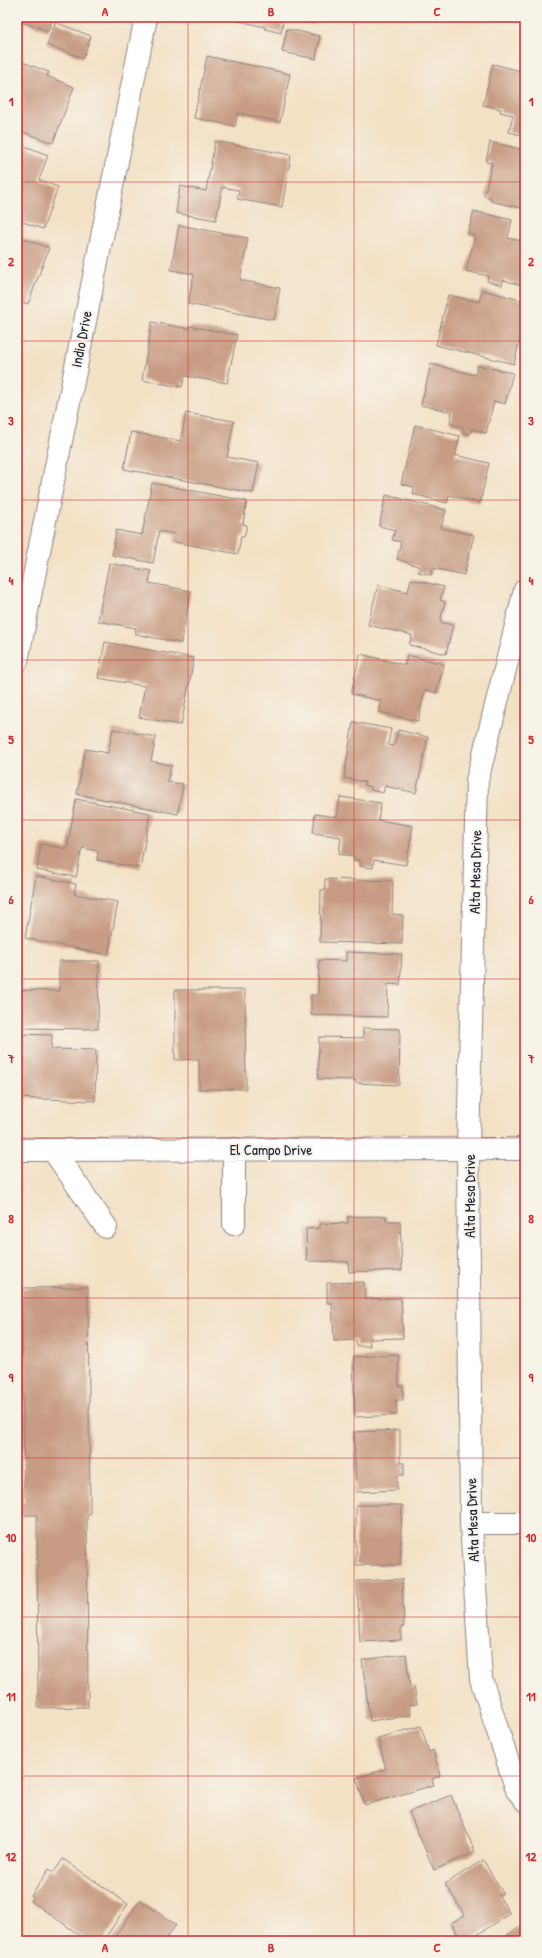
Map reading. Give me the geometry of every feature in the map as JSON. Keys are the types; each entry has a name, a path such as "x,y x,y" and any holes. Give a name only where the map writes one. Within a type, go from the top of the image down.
{"street":[{"name":"Indio Drive","path":"17,661 146,17"},
{"name":"Alta Mesa Drive","path":"525,590 477,781 468,1148 471,1523 481,1679 517,1790 525,1800"},
{"name":"El Campo Drive","path":"17,1150 468,1148 525,1150"},
{"path":"53,1150 106,1227"},
{"path":"234,1150 234,1224"},
{"path":"471,1523 525,1523"}],"building":[{"path":"17,17 53,17 48,31 17,20"},
{"path":"223,17 284,17 281,33 265,29 265,27"},
{"path":"285,17 315,17 314,24"},
{"path":"55,22 91,36 83,58 47,45"},
{"path":"287,29 320,36 316,59 282,52"},
{"path":"207,56 290,74 280,122 238,113 235,126 194,118"},
{"path":"17,60 49,72 47,76 74,87 53,143 17,130"},
{"path":"493,64 525,72 525,136 509,132 513,115 500,112 501,109 483,105"},
{"path":"215,141 291,155 282,207 237,199 239,190 222,187 216,220 176,213 180,186 206,191"},
{"path":"490,142 525,150 525,209 490,201 491,197 484,196 492,163 486,162"},
{"path":"17,143 48,155 39,180 58,187 43,229 17,220"},
{"path":"474,211 512,220 508,238 525,242 525,286 503,280 502,285 487,281 488,276 466,271 475,236 468,234"},
{"path":"179,225 248,238 240,280 280,288 274,320 188,304 194,274 171,270"},
{"path":"17,236 49,248 28,304 17,300"},
{"path":"482,290 525,301 525,318 514,364 436,345 448,295 479,302"},
{"path":"152,322 189,329 189,326 237,335 227,383 185,376 182,387 142,380"},
{"path":"431,364 475,375 477,365 513,373 505,404 494,401 486,433 472,429 470,434 462,432 463,427 450,424 452,412 421,405"},
{"path":"186,413 234,421 227,457 259,463 253,493 124,469 131,432 181,441"},
{"path":"415,425 460,436 455,455 489,463 480,503 449,495 447,503 413,494 414,487 401,484"},
{"path":"152,483 247,501 243,524 247,525 244,537 241,536 238,554 174,542 175,534 159,531 153,563 112,555 116,530 142,535"},
{"path":"386,495 446,510 441,528 474,535 464,575 433,568 431,575 418,572 420,567 397,559 401,542 392,540 395,530 379,526"},
{"path":"109,563 151,571 149,583 191,591 181,643 135,634 136,628 98,621"},
{"path":"411,579 444,587 440,600 445,602 440,622 453,625 446,654 409,645 412,635 368,625 378,585 408,592"},
{"path":"105,642 194,658 181,725 139,717 145,686 98,678"},
{"path":"360,654 405,665 407,655 444,664 436,693 425,690 418,721 379,712 382,701 351,694"},
{"path":"353,722 391,729 388,745 394,746 398,730 428,737 416,793 385,786 383,793 371,790 371,787 364,785 365,782 344,778"},
{"path":"113,729 156,737 151,761 171,765 167,782 183,784 178,814 77,794 85,749 108,753"},
{"path":"340,797 381,803 378,820 413,826 406,865 374,860 373,868 360,866 360,861 354,860 354,856 339,854 341,837 313,833 315,814 337,817"},
{"path":"76,799 150,813 140,868 97,860 98,851 82,848 76,877 37,870 41,844 67,849"},
{"path":"36,876 76,884 74,894 118,902 108,955 25,938"},
{"path":"325,879 393,881 392,914 403,915 402,944 320,942 321,890 325,890"},
{"path":"346,952 402,954 400,985 388,984 387,1017 311,1015 311,995 318,995 319,960 346,961"},
{"path":"59,961 99,961 98,1029 17,1028 17,990 59,991"},
{"path":"175,990 245,990 246,1089 199,1089 199,1059 175,1060"},
{"path":"363,1028 400,1029 399,1085 356,1083 356,1080 318,1079 319,1037 363,1038"},
{"path":"17,1034 52,1035 51,1049 96,1050 95,1101 17,1098"},
{"path":"386,1216 387,1221 400,1221 402,1270 349,1272 348,1262 307,1261 306,1229 320,1228 320,1224 348,1223 347,1217"},
{"path":"364,1282 365,1299 401,1298 403,1338 369,1339 370,1346 357,1346 356,1340 334,1341 332,1303 327,1303 327,1283"},
{"path":"88,1287 90,1515 87,1515 88,1707 38,1708 37,1515 17,1515 17,1503 24,1503 22,1288"},
{"path":"398,1355 399,1386 403,1386 403,1400 396,1400 397,1415 355,1417 353,1357"},
{"path":"400,1430 400,1463 404,1463 404,1475 397,1475 397,1490 356,1492 354,1432"},
{"path":"356,1505 402,1505 400,1565 356,1565"},
{"path":"402,1579 404,1627 401,1627 401,1640 360,1642 357,1581"},
{"path":"406,1654 410,1687 414,1686 417,1704 409,1705 411,1715 370,1721 362,1660"},
{"path":"421,1726 429,1752 433,1750 440,1776 432,1779 434,1785 365,1805 356,1778 386,1769 378,1738"},
{"path":"451,1795 475,1852 434,1870 409,1812"},
{"path":"63,1859 128,1904 103,1941 88,1941 31,1901 33,1897 31,1896 49,1869 54,1872"},
{"path":"483,1860 503,1893 499,1896 510,1914 467,1941 462,1941 451,1923 465,1915 445,1884"},
{"path":"140,1900 176,1925 165,1941 112,1941"},
{"path":"525,1922 525,1941 500,1941"}]}
